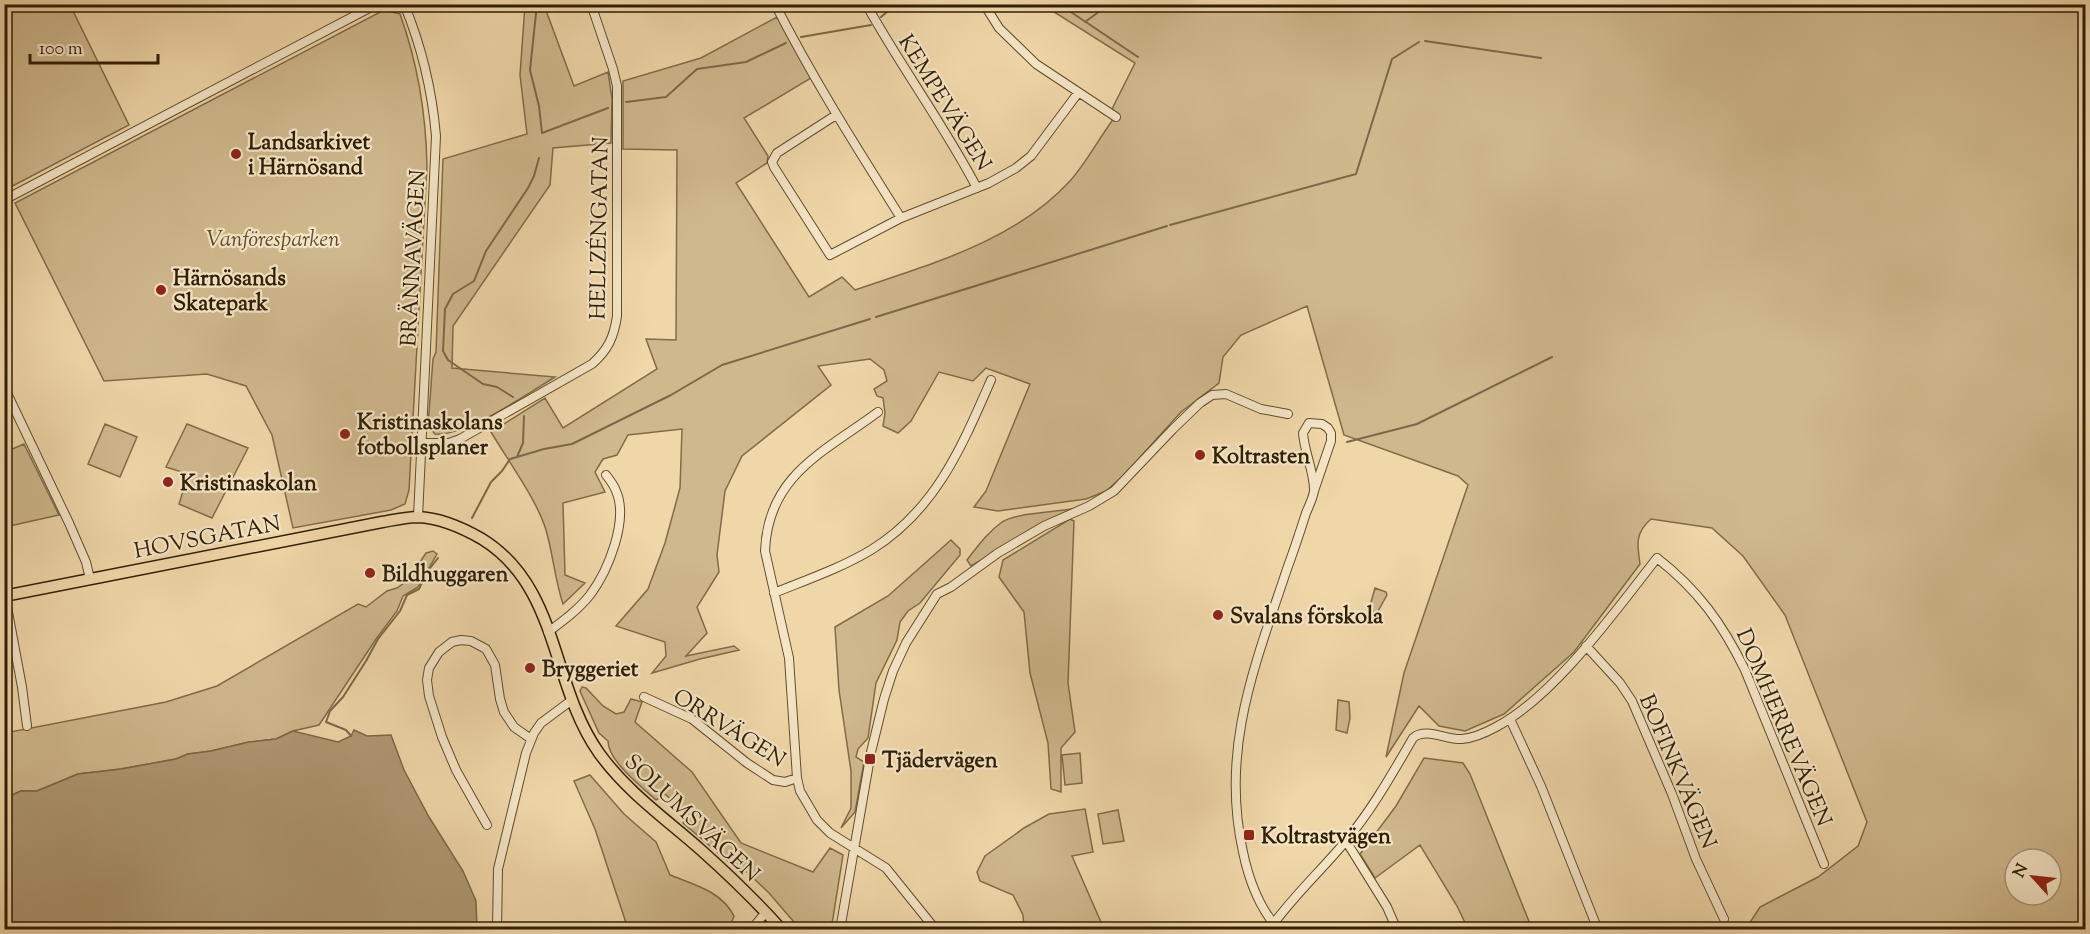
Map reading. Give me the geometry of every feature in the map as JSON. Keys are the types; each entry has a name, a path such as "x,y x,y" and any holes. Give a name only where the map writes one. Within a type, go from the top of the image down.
{"main road":[{"name":"HOVSGATAN","path":"5,596 364,525 418,517"},
{"name":"SOLUMSVÄGEN","path":"418,517 461,528 490,544 517,568 537,599 572,700 599,753 623,783 700,849 782,930"}],"street":[{"path":"4,200 377,4"},
{"name":"BRÄNNAVÄGEN","path":"404,4 414,27 426,70 433,101 436,136 418,517"},
{"name":"HELLZÉNGATAN","path":"421,443 449,442 467,435 592,364 612,340 617,316 617,86 591,4"},
{"path":"691,4 696,4"},
{"path":"776,4 836,115 901,218"},
{"name":"KEMPEVÄGEN","path":"866,4 887,43 965,165 977,188"},
{"path":"984,4 999,28 1036,64 1116,117"},
{"path":"836,115 777,153 772,162 830,255 901,218 977,188 1016,168 1031,156 1078,93"},
{"path":"774,593 869,551 908,522 927,502 941,481 971,426 992,380"},
{"path":"4,387 69,523 86,562 90,579"},
{"path":"840,930 870,759 884,699 893,671 906,643 934,598 998,553 1044,526 1089,506 1114,491 1173,429 1200,403 1212,395 1226,394 1261,409 1288,414"},
{"path":"878,412 801,468 788,482 770,514 765,551 789,658 796,778 800,791 817,820 830,833 886,868 936,930"},
{"path":"1314,491 1303,433 1309,423 1315,422 1328,428 1331,433 1330,441 1314,491 1253,671 1239,731 1235,767 1239,834 1245,863 1257,897 1274,927 1346,841 1386,786 1413,738 1418,734 1458,739 1471,738 1497,727 1544,690 1586,646"},
{"path":"548,632 567,618 590,595 614,549 620,516 619,501 616,490 606,475"},
{"name":"DOMHERREVÄGEN","path":"1586,646 1657,558 1677,574 1700,597 1730,639 1745,670 1824,864"},
{"path":"5,596 27,726"},
{"path":"487,825 456,770 442,737 429,696 427,680 429,668 439,652 452,642 461,640 471,641 486,649 495,665 504,712 514,727 531,739"},
{"name":"BOFINKVÄGEN","path":"1586,646 1620,682 1632,701 1672,794 1696,858 1724,919"},
{"name":"ORRVÄGEN","path":"644,697 692,719 747,763 773,780 785,782 796,778"},
{"path":"497,930 498,869 531,739 541,723 572,700"},
{"path":"1510,719 1541,786 1598,930"},
{"path":"1346,841 1387,908 1397,930"},
{"path":"750,930 766,912"}],"green space":[{"path":"5,4 70,5 129,125 5,190"},
{"path":"525,5 544,5 574,86 608,72 612,99 611,143 553,148 550,185 453,326 452,368 555,377 479,422 448,433 435,434 428,426 433,359 436,352 443,159 527,134 520,75"},
{"path":"1043,5 2085,5 2085,929 1743,929 1747,927 1760,907 1818,877 1858,846 1867,822 1785,615 1743,556 1712,528 1651,519 1642,529 1638,539 1640,564 1574,652 1504,714 1465,731 1439,726 1419,706 1386,757 1404,673 1468,485 1458,476 1344,435 1307,306 1241,335 1223,357 1219,383 1181,412 1122,477 1106,491 1086,499 998,511 974,507 986,491 1030,384 986,368 973,381 939,372 911,421 898,433 883,426 885,413 883,398 877,396 874,389 887,381 884,370 870,359 818,366 831,385 742,456 725,491 717,555 719,572 697,607 707,633 686,656 734,646 739,650 652,673 666,656 665,642 616,626 648,589 665,543 680,488 682,429 628,435 617,455 603,459 595,472 605,492 563,503 565,575 585,583 563,604 542,518 491,432 545,398 563,428 657,369 646,339 676,340 677,150 623,149 623,81 701,58 777,17 811,78 744,118 768,156 767,163 736,183 809,297 842,277 855,290 912,271 970,249 1023,220 1048,202 1070,181 1112,121 1112,109 1135,63"},
{"name":"Vanföresparken","path":"384,10 400,14 412,51 423,108 426,146 427,166 409,490 405,504 391,510 293,528 272,435 246,386 207,374 104,381 15,203"},
{"path":"105,424 137,437 120,477 88,464"},
{"path":"187,424 248,448 212,518 179,504 184,488 185,473 166,467"},
{"path":"24,444 59,515 5,527 5,452"},
{"path":"1072,509 971,566 967,560 1002,522 1026,515"},
{"path":"1070,519 1074,521 1068,683 1075,732 1061,748 1061,792 1051,789 1048,743 1030,673 1024,612 999,577 1003,560"},
{"path":"951,540 960,549 960,555 920,603 908,611 900,622 897,640 876,683 868,738 858,749 856,757 864,762 855,812 841,828 851,808 851,771 839,690 835,627 888,596"},
{"path":"433,551 437,554 418,587 403,596 397,611 319,725 293,731 276,739 249,742 121,769 78,774 37,791 21,791 5,798 5,733 166,702 217,686 358,604 366,607 387,591 397,588 408,580 426,553"},
{"path":"1375,588 1386,592 1387,595 1377,613 1369,609"},
{"path":"582,687 586,688 603,706 616,714 624,712 631,699 642,702 635,722 692,772 741,843 813,872 830,848 843,855 832,924 829,929 800,929 769,893 747,872 735,867 683,823 684,814 676,803 665,794 656,800 635,781 619,765 609,749 608,741 599,733 580,691"},
{"path":"1338,700 1349,702 1350,718 1347,733 1336,730"},
{"path":"1080,753 1082,783 1065,785 1062,755"},
{"path":"1424,758 1463,763 1470,774 1532,929 1468,929 1457,906 1420,845 1375,878 1360,854 1396,806"},
{"path":"590,775 624,814 656,842 670,875 707,890 729,907 734,916 729,929 628,929 595,829 574,781"},
{"path":"1085,809 1093,852 1072,856 1104,929 1024,929 1023,915 1013,895 980,881 977,872 985,856 1024,828 1049,814"},
{"path":"1118,810 1124,841 1103,844 1098,814"}],"shaded area":[{"path":"354,730 367,736 391,735 404,770 429,817 463,871 476,901 477,929 5,929 5,798 21,791 37,791 78,774 121,769 249,742 276,739 293,731 338,742 351,736"}],"waterway":[{"path":"537,4 530,70 539,106 542,133 608,108"},
{"path":"881,17 888,11 890,4"},
{"path":"1059,4 1138,57"},
{"path":"1102,10 1108,4"},
{"path":"1085,22 1100,11"},
{"path":"801,37 871,25"},
{"path":"1425,41 1541,58"},
{"path":"1170,225 1356,174 1392,59 1419,42"},
{"path":"626,102 666,97 697,69 746,62 786,43"},
{"path":"513,397 497,387 483,384 448,360 443,351 445,309 453,294 474,281 486,251 528,188 539,158"},
{"path":"876,317 1167,226"},
{"path":"517,457 572,444 671,395 722,365 870,319"},
{"path":"1347,442 1417,424 1552,357"},
{"path":"472,518 491,482 510,459 517,457 523,443 524,416"},
{"path":"351,736 346,730 326,722 330,711 343,697 378,639 400,611 407,595 419,589 427,572 438,558"}],"place":[{"name":"Landsarkivet i Härnösand","path":"236,154"},
{"name":"Härnösands Skatepark","path":"161,290"},
{"name":"Kristinaskolans fotbollsplaner","path":"345,434"},
{"name":"Koltrasten","path":"1200,455"},
{"name":"Kristinaskolan","path":"168,482"},
{"name":"Bildhuggaren","path":"370,573"},
{"name":"Svalans förskola","path":"1218,615"},
{"name":"Bryggeriet","path":"530,668"},
{"name":"Tjädervägen","path":"870,759"},
{"name":"Koltrastvägen","path":"1249,835"}]}
